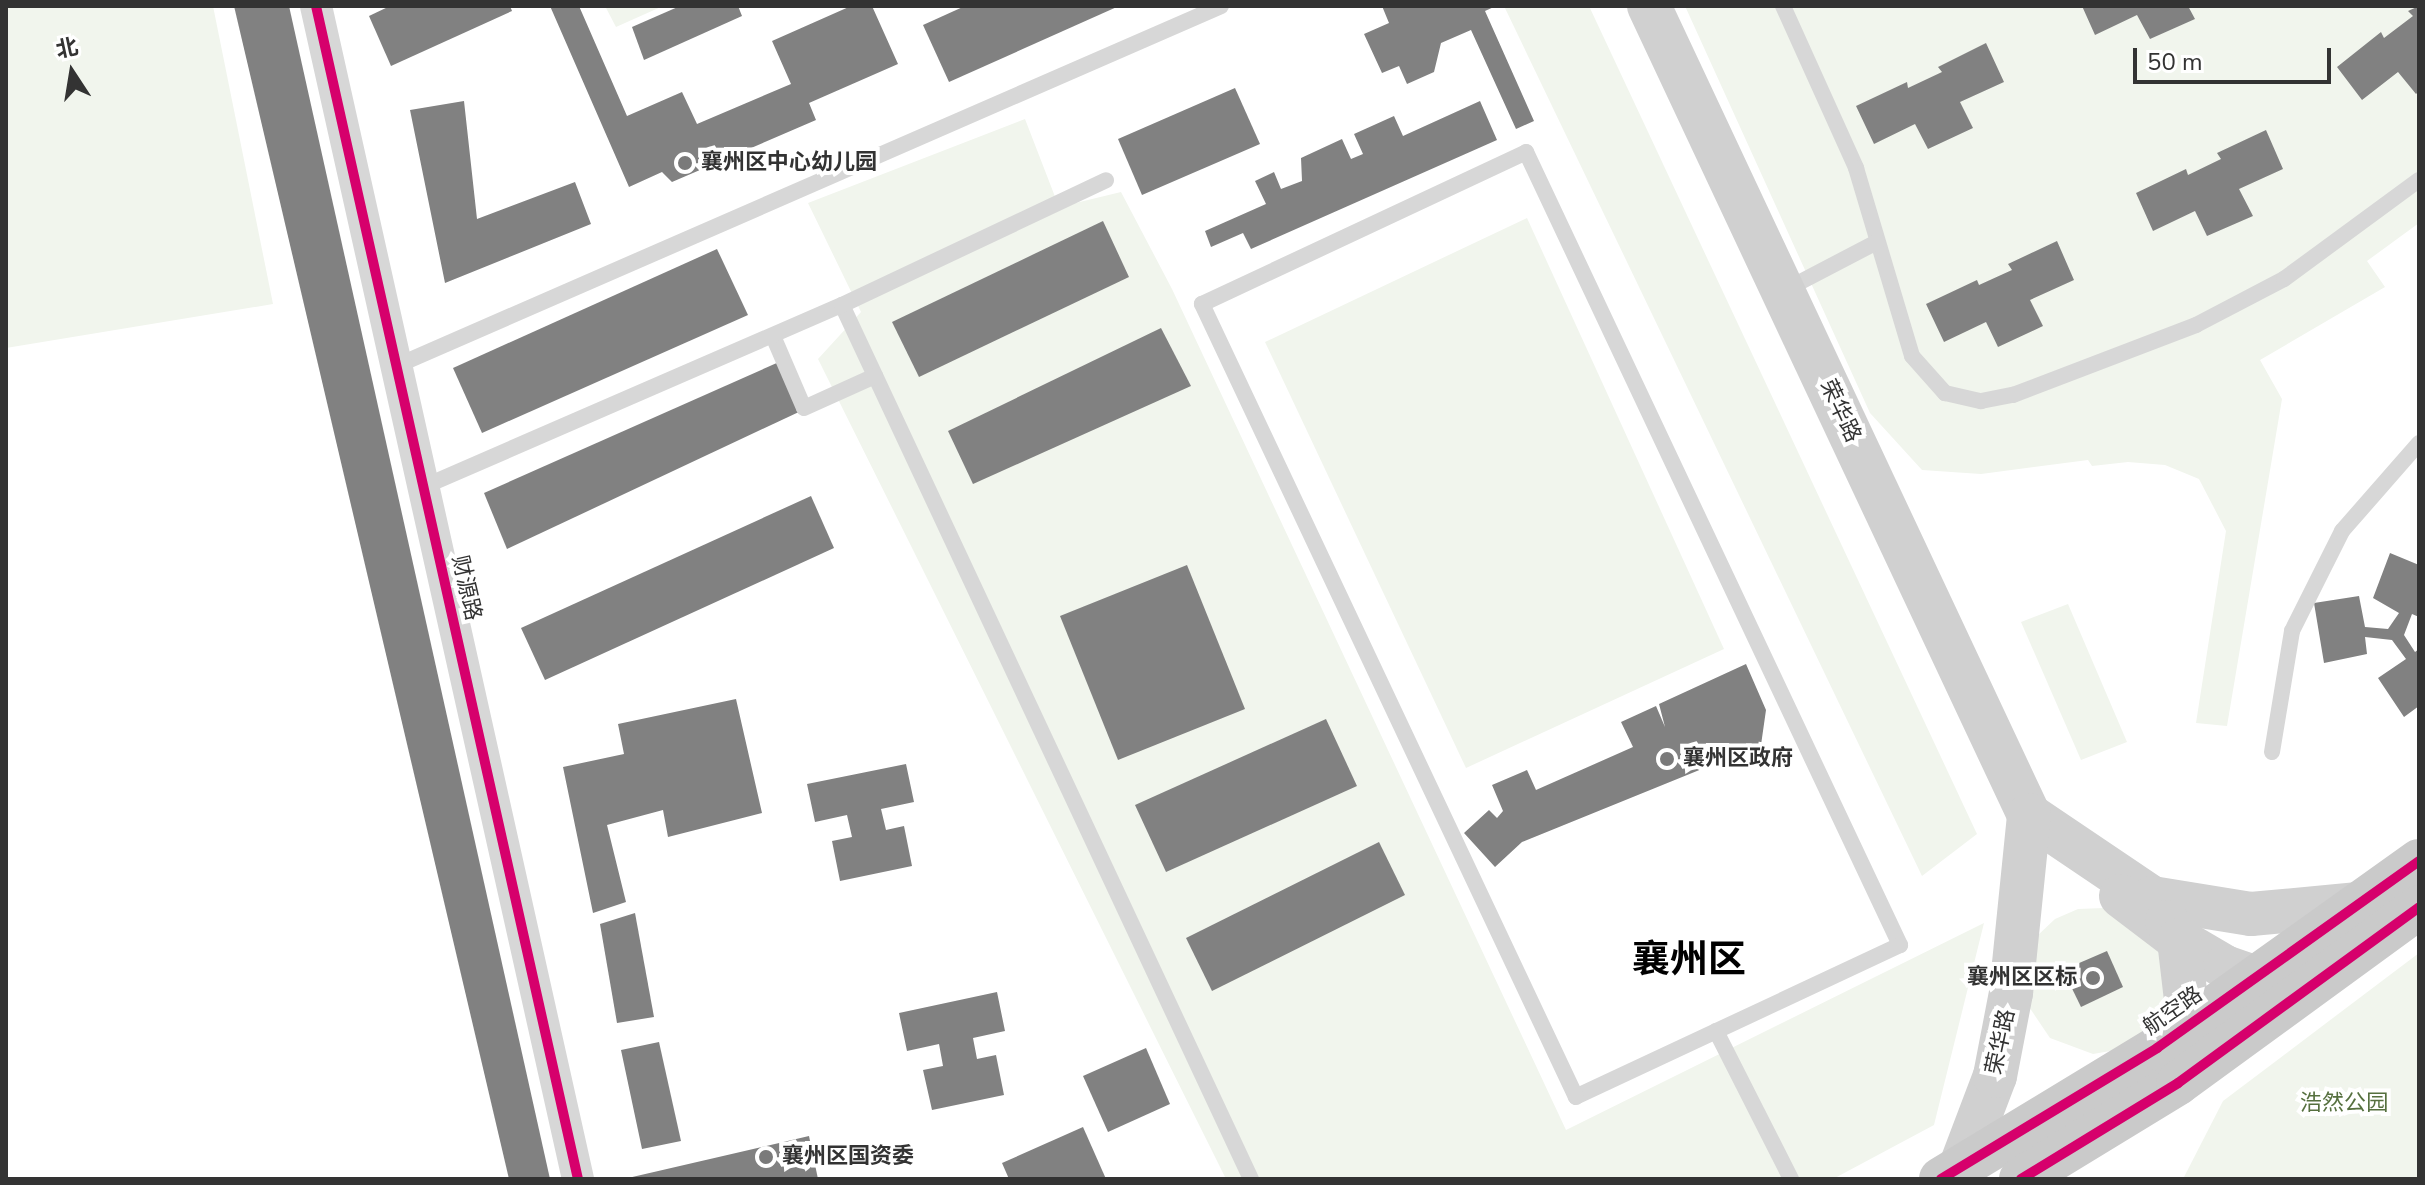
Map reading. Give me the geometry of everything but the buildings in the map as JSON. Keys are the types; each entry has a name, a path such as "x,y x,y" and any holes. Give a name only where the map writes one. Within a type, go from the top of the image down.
{"main road":[{"name":"荣华路","path":"1649,6 2029,815 2011,993 1995,1076 1950,1174"},
{"path":"2029,815 2152,898 2179,940 2189,1025 2178,1083"},
{"path":"2029,815 2179,940 2252,980 2304,991"},
{"name":"航空路","path":"1950,1174 2189,1025 2419,861"},
{"path":"2152,898 2251,914 2359,904"},
{"path":"2021,1179 2178,1083 2419,907"}],"street":[{"name":"财源路","path":"316,6 578,1179"}],"lane":[{"path":"396,366 1221,6"},
{"path":"1783,6 1856,168 1912,356 1945,393 1981,401 2013,395 2196,325 2284,279 2419,180"},
{"path":"1526,152 1900,945 1716,1031 1576,1097 1202,304 1526,152"},
{"path":"423,487 842,305 1106,180"},
{"path":"1783,291 1877,242"},
{"path":"842,305 1251,1179"},
{"path":"773,336 804,408 875,376"},
{"path":"2272,752 2292,631 2342,531 2419,443"},
{"path":"1716,1031 1791,1179"}],"green space":[{"path":"6,6 213,6 273,304 6,348"},
{"path":"605,6 663,6 616,27"},
{"path":"1504,6 1589,6 1977,834 1922,876"},
{"path":"1685,6 2419,6 2419,223 2367,261 2385,287 2260,360 2282,399 2227,726 2196,723 2226,531 2199,479 2165,465 2128,462 2092,466 2088,460 1981,474 1922,470 1870,413"},
{"path":"1025,119 1059,207 1121,192 1172,289 1566,1130 1984,923 1934,1125 1833,1179 1226,1179 818,359 861,312 808,203"},
{"path":"1527,218 1724,649 1466,768 1265,342"},
{"path":"2068,604 2127,742 2081,760 2021,622"},
{"path":"2104,908 2163,951 2166,1000 2155,1023 2116,1050 2093,1054 2050,1038 2025,1001 2037,936 2055,919 2078,909"},
{"name":"浩然公园","path":"2419,953 2419,1179 2183,1179 2223,1101"}],"cycle path":[{"path":"316,6 578,1179"},
{"path":"1941,1179 2157,1048 2419,861"},
{"path":"2021,1179 2178,1083 2419,907"}],"place":[{"name":"襄州区中心幼儿园","path":"685,163"},
{"name":"襄州区政府","path":"1667,759"},
{"name":"襄州区区标","path":"2093,978"},
{"name":"襄州区国资委","path":"766,1157"}],"district":[{"name":"襄州区","path":"1689,960"}]}
